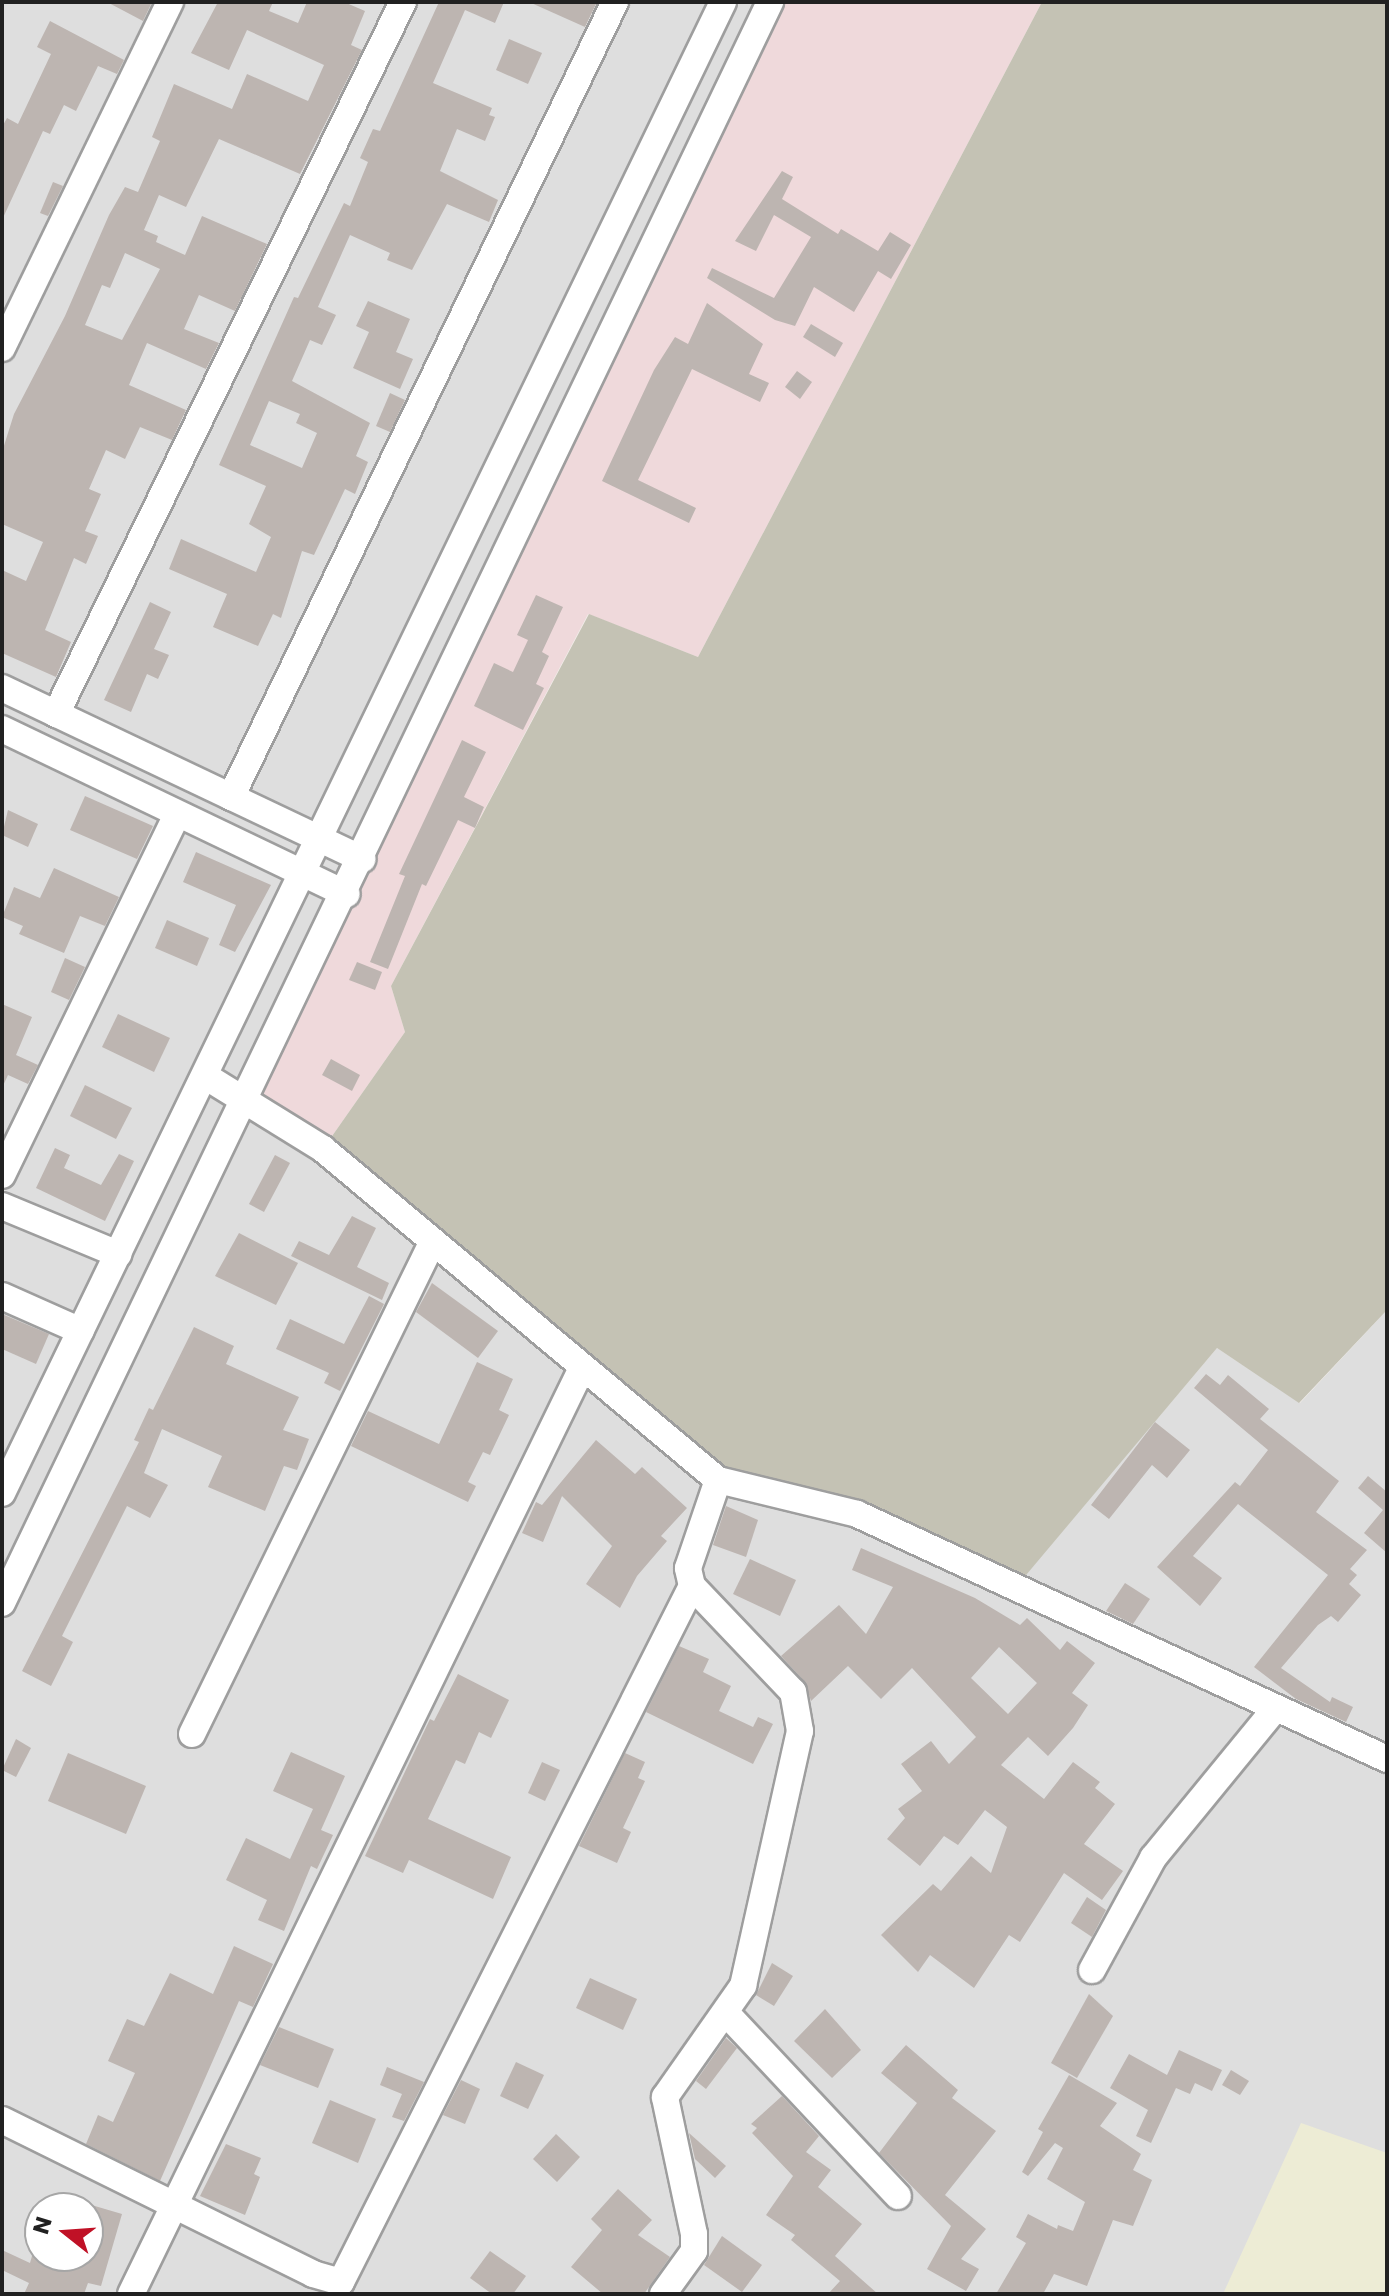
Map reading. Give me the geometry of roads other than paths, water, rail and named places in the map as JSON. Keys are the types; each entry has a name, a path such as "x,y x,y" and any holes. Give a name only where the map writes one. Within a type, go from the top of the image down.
{"street":[{"path":"2,348 170,2"},
{"path":"56,714 403,2"},
{"path":"231,797 615,2"},
{"path":"2,1493 723,2"},
{"path":"2,1603 346,894 770,2"},
{"path":"2,688 362,859"},
{"path":"2,729 346,894"},
{"path":"2,1175 177,814"},
{"path":"205,1076 247,1099 323,1149 581,1370 718,1480 857,1514 1274,1710 1387,1759"},
{"path":"2,1206 118,1254"},
{"path":"192,1734 432,1243"},
{"path":"2,1296 81,1331"},
{"path":"131,2294 581,1370"},
{"path":"663,2294 694,2251 694,2234 665,2097 743,1986 800,1731 793,1692 692,1586 688,1568 718,1480"},
{"path":"4,2125 313,2274 341,2282 692,1586"},
{"path":"1092,1970 1153,1858 1274,1710"},
{"path":"726,2013 898,2196"}]}
